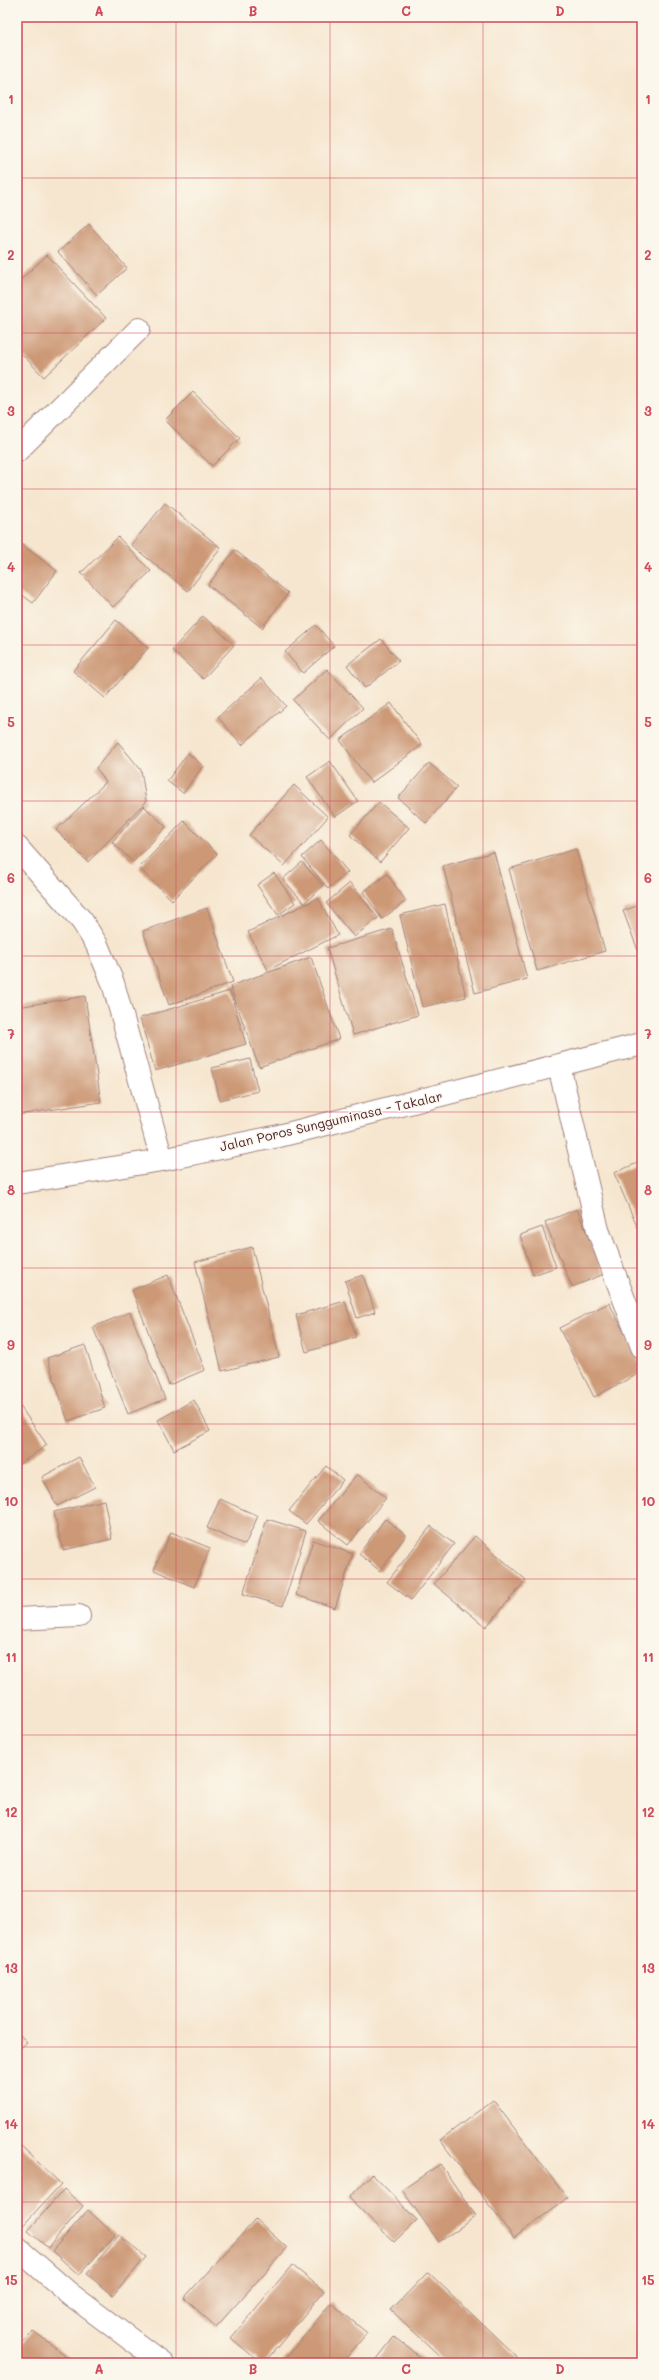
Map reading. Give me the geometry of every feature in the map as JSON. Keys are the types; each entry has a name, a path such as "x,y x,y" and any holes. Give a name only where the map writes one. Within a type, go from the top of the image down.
{"main road":[{"path":"17,452 139,329"},
{"path":"17,847 82,921 97,945 113,983 162,1160"},
{"name":"Jalan Poros Sungguminasa - Takalar","path":"17,1183 162,1160 279,1136 642,1044"},
{"path":"559,1066 598,1230 642,1347"},
{"path":"17,1619 79,1616"},
{"path":"17,2248 70,2294 162,2363"}],"building":[{"path":"89,224 127,268 97,295 58,252"},
{"path":"47,255 106,318 44,377 17,349 17,283"},
{"path":"193,392 240,438 212,466 165,420"},
{"path":"165,503 221,548 188,591 131,545"},
{"path":"118,537 151,571 113,607 81,573"},
{"path":"17,541 57,571 33,603 17,591"},
{"path":"235,550 288,593 262,628 208,585"},
{"path":"203,616 234,645 203,679 172,650"},
{"path":"116,620 148,648 105,698 73,671"},
{"path":"316,625 334,646 303,673 285,652"},
{"path":"381,639 399,661 365,688 347,665"},
{"path":"327,669 363,708 330,740 293,700"},
{"path":"262,678 286,706 242,745 218,717"},
{"path":"391,703 422,745 371,783 340,740"},
{"path":"118,742 141,770 146,801 88,862 56,830 106,782 96,768"},
{"path":"188,753 203,766 183,793 167,781"},
{"path":"330,761 358,801 335,817 307,777"},
{"path":"429,763 457,787 426,823 398,798"},
{"path":"294,785 328,817 284,866 249,835"},
{"path":"379,802 409,828 380,862 350,835"},
{"path":"144,806 166,827 133,862 112,842"},
{"path":"184,821 217,854 172,900 139,868"},
{"path":"321,840 348,872 328,889 302,857"},
{"path":"576,849 605,951 537,971 509,869"},
{"path":"494,852 527,979 475,993 443,866"},
{"path":"302,862 323,886 304,903 283,879"},
{"path":"274,873 295,903 278,915 257,885"},
{"path":"387,874 406,901 382,919 363,892"},
{"path":"350,883 378,918 354,937 326,903"},
{"path":"318,898 338,935 268,970 248,932"},
{"path":"445,904 466,997 422,1007 400,915"},
{"path":"642,904 642,961 623,911"},
{"path":"207,908 233,982 169,1005 143,931"},
{"path":"392,929 418,1015 353,1035 327,948"},
{"path":"311,957 339,1039 259,1067 230,986"},
{"path":"230,991 246,1044 155,1071 140,1018"},
{"path":"85,996 101,1102 17,1115 17,1007"},
{"path":"250,1059 258,1091 220,1100 212,1068"},
{"path":"642,1161 642,1238 614,1173"},
{"path":"577,1209 604,1274 572,1287 545,1222"},
{"path":"542,1227 556,1267 533,1275 520,1235"},
{"path":"252,1247 279,1357 222,1371 195,1262"},
{"path":"168,1275 205,1370 169,1385 132,1290"},
{"path":"363,1275 375,1312 357,1318 345,1281"},
{"path":"345,1301 356,1337 306,1352 296,1315"},
{"path":"609,1303 642,1368 642,1372 594,1397 559,1328"},
{"path":"130,1312 165,1399 128,1414 93,1327"},
{"path":"85,1345 105,1408 68,1421 47,1358"},
{"path":"194,1400 210,1431 174,1450 158,1420"},
{"path":"17,1402 47,1445 17,1466"},
{"path":"79,1457 95,1487 57,1506 42,1477"},
{"path":"326,1466 343,1480 306,1524 289,1511"},
{"path":"357,1474 386,1498 348,1545 318,1521"},
{"path":"220,1499 258,1516 245,1545 207,1528"},
{"path":"104,1500 112,1539 63,1550 54,1512"},
{"path":"267,1519 306,1531 283,1606 243,1594"},
{"path":"385,1519 406,1535 380,1571 359,1554"},
{"path":"431,1526 454,1544 411,1600 387,1582"},
{"path":"171,1532 210,1548 194,1587 154,1570"},
{"path":"475,1536 526,1580 486,1627 434,1584"},
{"path":"313,1540 353,1554 335,1608 296,1595"},
{"path":"17,2032 27,2042 17,2051"},
{"path":"493,2100 567,2198 514,2238 440,2140"},
{"path":"17,2142 61,2184 17,2232"},
{"path":"440,2164 476,2216 439,2242 402,2190"},
{"path":"372,2174 417,2220 394,2242 349,2198"},
{"path":"64,2189 83,2206 48,2248 28,2231"},
{"path":"88,2210 115,2235 79,2275 52,2251"},
{"path":"256,2219 287,2248 216,2327 184,2298"},
{"path":"119,2235 146,2257 113,2296 87,2274"},
{"path":"292,2265 324,2291 264,2363 261,2363 231,2338"},
{"path":"428,2272 523,2363 447,2363 391,2310"},
{"path":"331,2303 367,2333 342,2363 282,2363"},
{"path":"32,2330 72,2360 69,2363 17,2363 17,2351"},
{"path":"394,2337 428,2363 374,2363"}]}
